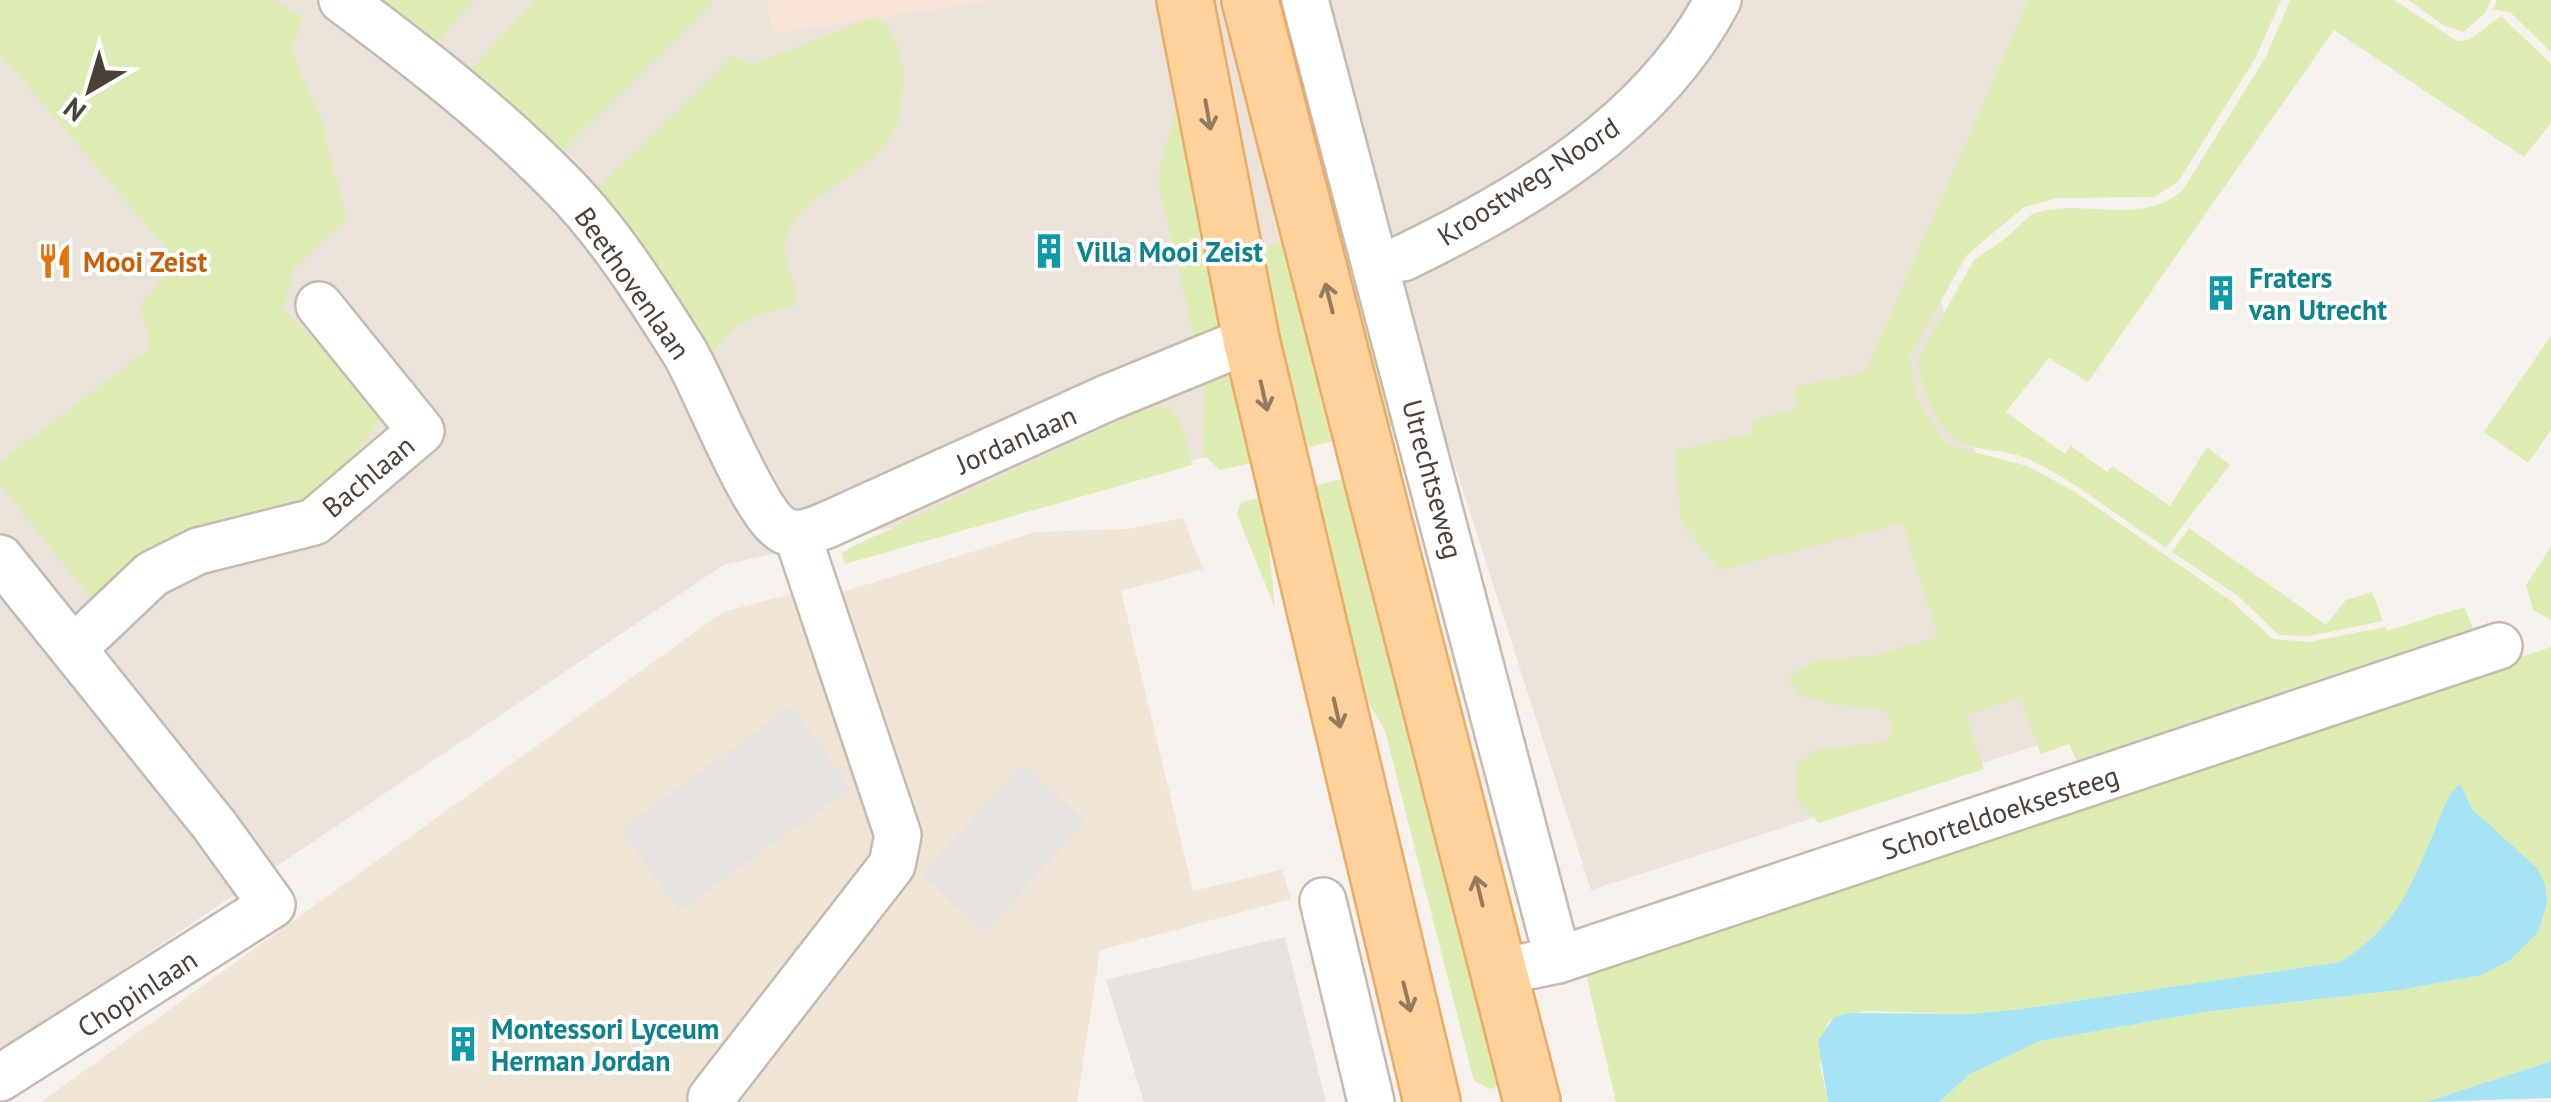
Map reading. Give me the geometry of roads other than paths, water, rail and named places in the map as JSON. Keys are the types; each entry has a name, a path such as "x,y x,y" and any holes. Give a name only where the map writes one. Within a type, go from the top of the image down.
{"main road":[{"path":"1185,0 1251,340 1432,1102"},
{"name":"Utrechtseweg","path":"1250,0 1308,214 1499,972 1518,1097"},
{"path":"1230,232 1308,214"}],"street":[{"name":"Beethovenlaan","path":"342,0 456,87 564,188 617,250 686,356 760,504 789,532 898,835 892,865 711,1098"},
{"name":"Utrechtseweg","path":"1306,0 1558,960"},
{"name":"Kroostweg-Noord","path":"1403,258 1464,228 1603,139 1662,82 1698,37 1718,0"},
{"name":"Bachlaan","path":"73,649 152,574 198,551 314,522 421,431 319,305"},
{"name":"Jordanlaan","path":"789,532 1251,340"},
{"path":"0,558 73,649"},
{"name":"Schorteldoeksesteeg","path":"1499,972 1558,960 2498,646"},
{"name":"Chopinlaan","path":"0,1078 272,905 215,826 73,649"},
{"path":"1323,901 1371,1102"}],"water":[{"path":"2460,784 2473,810 2537,868 2545,884 2547,903 2538,932 2510,960 2482,975 2399,990 2204,1012 2040,1041 1970,1074 1939,1102 1828,1102 1818,1041 1834,1017 1850,1013 1971,1014 2022,1009 2340,962 2364,946 2397,908 2420,866 2450,794"},
{"path":"2551,1061 2551,1098 2426,1102 2539,1065"}],"place":[{"name":"Villa Mooi Zeist","path":"1049,251"},
{"name":"Mooi Zeist","path":"55,261"},
{"name":"Fraters van Utrecht","path":"2221,293"},
{"name":"Montessori Lyceum Herman Jordan","path":"463,1044"}]}
